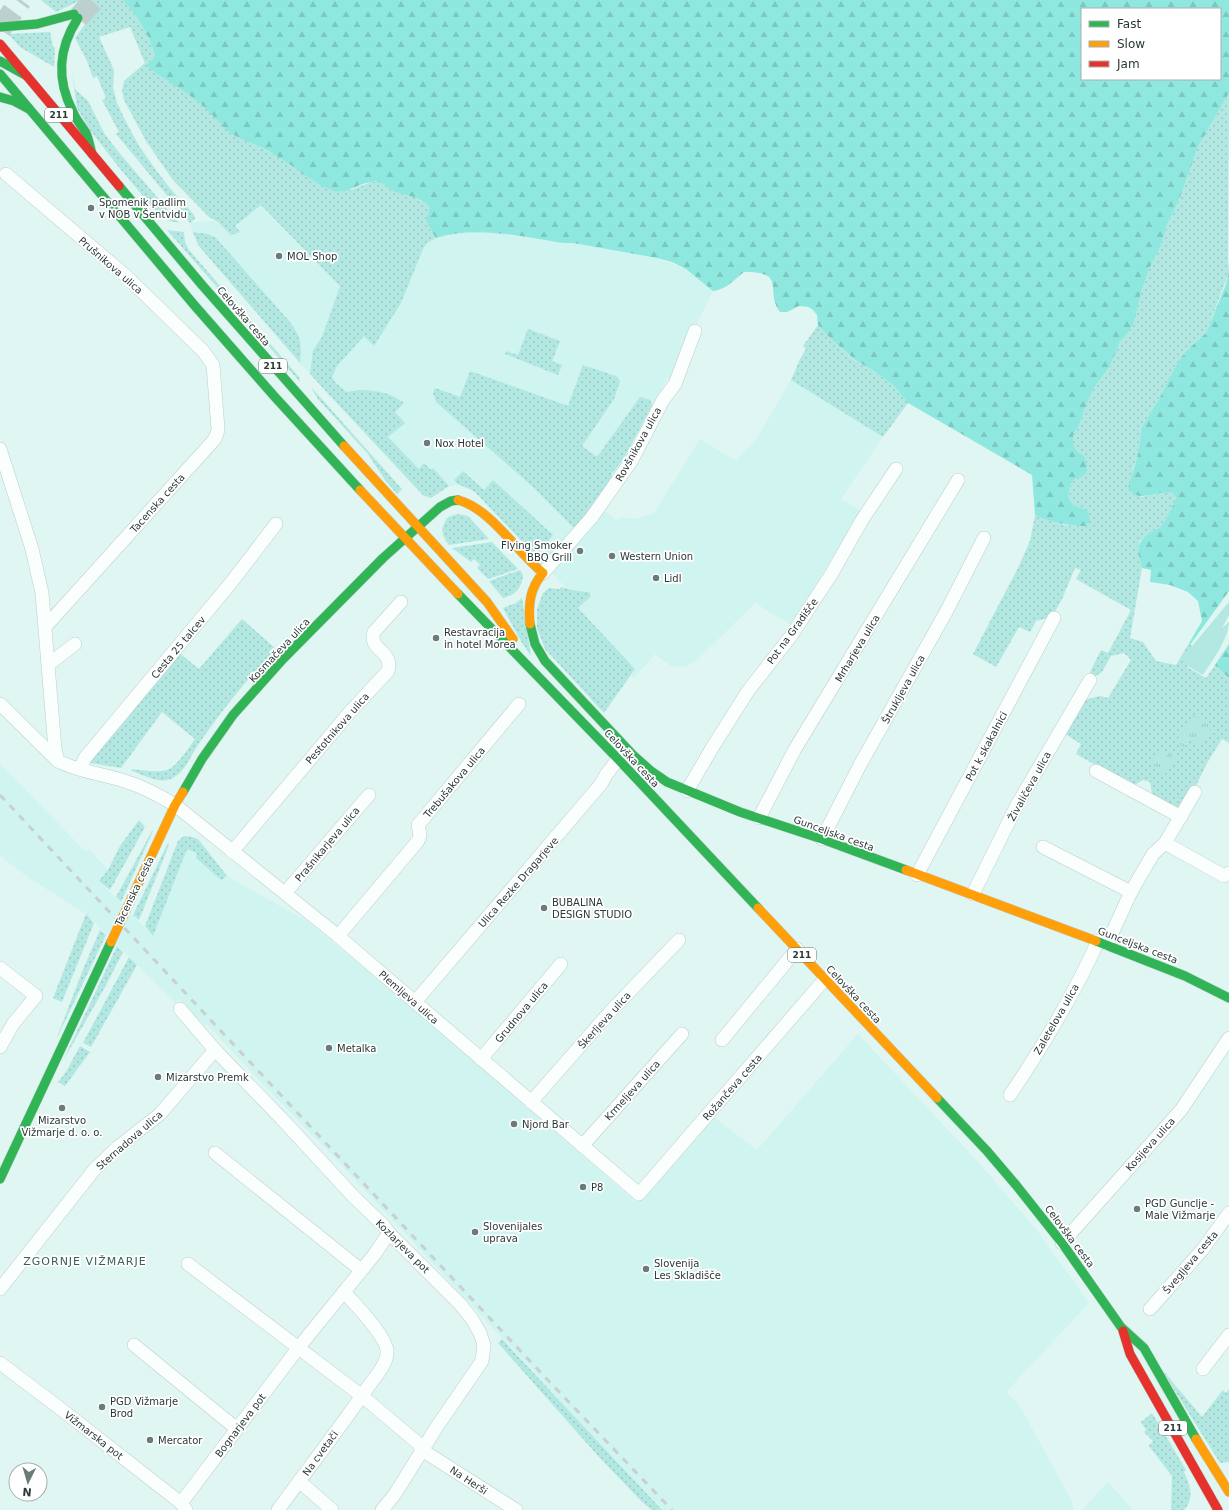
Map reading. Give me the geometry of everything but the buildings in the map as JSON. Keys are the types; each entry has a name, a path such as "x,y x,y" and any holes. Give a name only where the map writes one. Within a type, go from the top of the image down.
{"main road":[{"path":"0,27 27,26 73,18 62,53 60,71 63,89 72,112 86,132 90,142 92,154"},
{"name":"Celovška cesta","path":"0,44 202,285 290,386 493,609 536,673"},
{"path":"0,61 27,76"},
{"path":"0,68 9,84"},
{"name":"Celovška cesta","path":"0,74 274,396 488,626 536,673 618,759 987,1151 1062,1243 1121,1327 1144,1348 1205,1455 1229,1490"},
{"path":"0,97 14,101 29,109"},
{"path":"419,526 440,507 449,502 457,500 466,502 485,515 529,561 543,573"},
{"name":"Kosmačeva ulica","path":"175,805 202,759 233,715 283,659 383,558 419,526"},
{"name":"Rovšnikova ulica","path":"534,584 543,573"},
{"name":"Gunceljska cesta","path":"534,584 530,608 530,627 535,645 542,657 640,762 663,779 687,791 759,818 822,839 1103,943 1185,976 1229,998"},
{"name":"Tacenska cesta","path":"0,1179 175,805"},
{"name":"Celovška cesta","path":"1121,1327 1130,1354 1216,1506"},
{"path":"1216,1506 1229,1490"}],"street":[{"name":"Prušnikova ulica","path":"6,174 124,275 211,360"},
{"name":"Rovšnikova ulica","path":"543,573 592,517 632,460 663,400 675,384 695,331"},
{"name":"Tacenska cesta","path":"46,626 217,434 218,429 214,370 211,360"},
{"path":"0,450 32,549 39,576 46,626 55,749 58,761"},
{"name":"Pot na Gradišče","path":"687,791 748,691 791,636 832,573 862,520 896,469"},
{"name":"Mrharjeva ulica","path":"759,818 795,749 958,480"},
{"name":"Cesta 25 talcev","path":"80,769 85,758 230,584 276,524"},
{"name":"Štrukljeva ulica","path":"822,839 861,764 945,614 984,538"},
{"name":"Pestotnikova ulica","path":"232,852 350,712 388,671 390,664 388,657 374,644 372,638 374,632 401,602"},
{"name":"Pot k skakalnici","path":"917,875 1054,618"},
{"path":"49,664 75,644"},
{"name":"Živaličeva ulica","path":"973,894 1017,805 1090,680"},
{"path":"0,704 58,761 80,769 130,783 158,794 175,805"},
{"name":"Trebušakova ulica","path":"338,936 418,841 420,835 418,825 519,704"},
{"name":"Ulica Rezke Dragarjeve","path":"415,1002 586,802 601,784 618,759"},
{"path":"1096,771 1181,817"},
{"name":"Zaletelova ulica","path":"1010,1095 1041,1049 1153,854 1165,843 1195,792"},
{"name":"Prašnikarjeva ulica","path":"285,893 369,794"},
{"name":"Plemljeva ulica","path":"175,805 338,936 639,1194"},
{"path":"1165,843 1224,876 1229,873"},
{"path":"1044,847 1131,892"},
{"name":"Škerljeva ulica","path":"531,1102 610,1012 679,940"},
{"path":"722,1040 797,949"},
{"name":"Grudnova ulica","path":"481,1059 561,964"},
{"path":"0,968 36,996 13,1024 0,1047"},
{"name":"Rožančeva cesta","path":"639,1194 825,979"},
{"name":"Kozlarjeva pot","path":"180,1009 215,1050 281,1118 353,1196 384,1226 389,1234 460,1304 472,1319 480,1333 484,1345 482,1361 422,1450 395,1494 382,1510"},
{"name":"Krmeljeva ulica","path":"582,1146 682,1034"},
{"name":"Kosijeva ulica","path":"1062,1243 1181,1110 1229,1038"},
{"name":"Sternadova ulica","path":"0,1289 94,1170 118,1147 160,1114 215,1050"},
{"path":"215,1153 361,1270"},
{"name":"Švegljeva cesta","path":"1150,1309 1203,1248 1229,1213"},
{"name":"Bognarjeva pot","path":"184,1507 237,1429 299,1347 374,1255 389,1234"},
{"path":"188,1264 362,1396 419,1444 422,1450"},
{"name":"Na cvetači","path":"278,1510 362,1396 385,1363 388,1354 385,1343 365,1316 344,1292"},
{"path":"1203,1369 1229,1335"},
{"path":"134,1345 237,1429"},
{"name":"Vižmarska pot","path":"0,1363 57,1406 184,1507"},
{"name":"Na Herši","path":"422,1450 516,1510"},
{"path":"299,1481 332,1510"}],"shaded area":[{"path":"261,204 340,286 322,337 313,350 310,374 300,363 301,349 295,329 221,244 215,238 199,232 193,232 190,223 214,221 221,225 235,226"},
{"path":"489,232 563,243 573,243 657,258 686,269 713,291 693,331 680,380 667,378 598,509 609,514 617,521 621,517 636,519 654,513 700,439 736,461 755,441 791,380 883,437 841,499 861,511 791,625 755,603 695,662 694,661 687,666 682,667 671,666 655,654 634,678 627,673 575,613 570,592 475,492 460,485 449,486 431,498 424,497 321,387 364,335 374,345 380,334 391,320 427,243 436,238 451,234"},
{"path":"0,764 86,852 89,849 108,870 99,881 153,936 187,849 197,853 221,880 227,876 305,920 393,992 636,1202 711,1115 757,1150 858,1034 979,1163 1036,1229 1089,1303 1006,1392 1018,1403 1072,1501 1074,1510 662,1510 333,1156 252,1073 207,1024 205,1026 179,1000 176,1003 86,914 29,878 0,856"},
{"path":"1108,1482 1133,1510 1082,1510"}],"green space":[{"path":"41,0 123,0 147,34 153,49 155,57 147,66 185,91 211,112 218,122 235,135 278,156 323,186 351,190 371,182 380,182 395,191 413,196 429,206 430,229 436,238 427,243 423,249 401,303 374,346 364,336 337,366 332,377 335,382 346,392 361,390 376,391 391,395 404,403 395,412 405,423 388,437 419,469 424,463 431,470 433,468 449,486 431,498 423,495 310,374 313,350 322,337 340,286 261,205 235,226 240,232 231,235 218,222 209,217 172,179 146,141 124,100 122,91 124,81 145,63 130,27 99,37 114,70 113,88 117,103 139,146 169,187 194,215 195,219 190,223 116,134 119,132 102,100 106,98 97,76 93,78 87,61 75,38 85,24 97,13 77,2 56,12"},
{"path":"123,0 1229,0 1229,93 1198,147 1179,200 1167,225 1161,246 1150,267 1141,293 1134,323 1120,342 1110,366 1094,388 1079,426 1073,435 1073,445 1078,452 1084,456 1087,467 1086,474 1076,478 1070,485 1068,497 1074,506 1087,511 1090,521 1085,526 1078,526 1047,520 1035,515 1032,475 908,403 894,386 877,373 855,360 831,339 818,325 817,315 812,309 799,306 787,312 780,312 776,304 771,279 766,275 744,272 722,289 713,291 686,269 672,262 657,258 573,243 563,243 500,233 468,232 436,238 429,227 427,220 429,206 420,200 393,191 379,182 362,184 343,191 326,188 275,154 229,132 201,104 146,66 155,57 147,34"},
{"path":"50,32 53,46 55,48 54,67 20,47 8,34"},
{"path":"71,63 75,89 88,101 104,133 179,223 166,220 158,214 90,130 77,108"},
{"path":"1229,93 1228,275 1206,333 1186,351 1142,427 1138,454 1133,469 1141,497 1168,492 1173,493 1176,498 1171,511 1160,527 1140,541 1138,547 1142,568 1130,638 1143,642 1156,661 1176,665 1189,643 1196,650 1187,667 1206,678 1215,665 1229,678 1229,743 1222,739 1207,763 1194,790 1178,812 1152,794 1150,782 1143,780 1133,786 1076,754 1081,744 1062,732 1084,700 1100,696 1108,698 1131,660 1124,653 1111,656 1102,672 1094,677 1089,674 1101,650 1108,653 1131,610 1076,579 1081,570 1075,568 1062,599 1052,617 1036,621 1030,632 1019,627 996,667 973,654 1018,568 1030,541 1035,515 1064,525 1077,526 1085,509 1074,506 1068,497 1070,485 1076,478 1084,456 1078,452 1073,445 1073,435 1079,426 1094,388 1110,366 1120,342 1134,323 1141,293 1150,267 1161,246 1167,225 1179,200 1198,147"},
{"path":"167,230 184,232 185,242 189,250 299,377 300,382"},
{"path":"193,232 208,234 216,238 289,321 300,340 300,363 198,245"},
{"path":"1229,261 1229,591 1190,645 1189,643 1202,621 1198,601 1188,592 1170,585 1150,582 1151,570 1142,568 1138,548 1139,544 1145,537 1161,526 1176,498 1173,493 1138,496 1128,489 1138,454 1142,427 1177,364 1186,351 1206,333 1226,284"},
{"path":"818,325 854,360 877,373 894,386 908,403 883,437 791,380 806,349 803,346"},
{"path":"528,329 560,341 552,361 562,365 558,375 505,354 506,351 518,355"},
{"path":"583,365 616,376 620,381 614,399 582,446 597,457 640,397 650,400 652,405 623,460 611,474 613,479 576,527 572,526 533,487 436,402 433,393 435,388 460,397 470,371 568,406"},
{"path":"311,387 402,489 397,494 385,480 368,454 318,399"},
{"path":"463,471 484,490 493,480 553,535 536,556 475,492 458,484 454,480"},
{"path":"458,514 468,516 489,539 449,545 444,538 442,531 444,524 448,517"},
{"path":"492,542 518,569 488,579 477,568 480,565 474,559 471,562 452,548"},
{"path":"520,570 523,575 520,587 515,593 508,597 503,598 489,581"},
{"path":"561,587 576,591 589,592 591,596 578,608 635,669 604,713 545,649 537,628 537,609 543,593 549,588 560,589"},
{"path":"522,598 531,656 522,643 503,608 516,603"},
{"path":"1229,602 1229,615 1222,628 1229,622 1226,635 1203,675 1182,663 1193,645"},
{"path":"242,619 276,649 246,682 227,706 178,775 168,780 157,780 132,771 131,769 154,771 167,770 179,761 195,739 162,712 121,768 90,763 178,652 199,669"},
{"path":"1229,644 1229,678 1215,665"},
{"path":"1194,715 1212,727 1201,745 1190,738 1183,747 1176,742"},
{"path":"1159,751 1166,756 1169,753 1176,758 1166,774 1150,763"},
{"path":"139,820 145,827 110,890 99,881 108,870 120,846"},
{"path":"153,831 121,902 116,897"},
{"path":"184,836 198,839 227,876 221,880 196,858 197,853 187,849 153,936 145,926 178,841"},
{"path":"168,843 169,845 139,920 133,915"},
{"path":"86,914 94,923 62,1002 53,998"},
{"path":"100,930 106,935 56,1040 84,967"},
{"path":"117,946 123,952 63,1061"},
{"path":"129,957 137,965 91,1047 83,1043"},
{"path":"80,1046 90,1052 65,1086 58,1082 66,1072"},
{"path":"502,1339 662,1510 652,1510 643,1503 599,1457 498,1343"},
{"path":"1160,1367 1202,1417 1223,1390 1226,1393 1229,1389 1229,1462 1220,1463"},
{"path":"1152,1413 1186,1470 1184,1472 1190,1487 1190,1496 1184,1510 1171,1510 1172,1476 1149,1446 1153,1441 1144,1432 1146,1430 1141,1422"}],"tunnel":[{"path":"0,29 21,0"},
{"path":"78,18 94,0"}],"railway":[{"path":"0,795 543,1375 672,1510"}],"traffic: fast":[{"path":"0,27 37,24 74,14"},
{"path":"78,18 66,41 63,53 62,76 68,100 76,118 86,133 92,154"},
{"path":"0,61 27,76"},
{"path":"0,74 195,306 274,396 360,490"},
{"path":"0,97 14,101 29,109"},
{"path":"119,186 202,285 344,446"},
{"path":"183,792 202,759 233,715 283,659 383,558 440,507 451,501 458,500"},
{"path":"458,594 618,759 758,908"},
{"path":"530,624 535,644 545,661 633,755 651,771 667,782 740,812 822,839 906,870"},
{"path":"1096,941 1185,976 1229,998"},
{"path":"0,1179 111,942"},
{"path":"937,1098 987,1151 1016,1185 1062,1243 1121,1327 1144,1348 1196,1439"}],"traffic: slow":[{"path":"344,446 487,602 513,639"},
{"path":"360,490 458,594"},
{"path":"458,500 470,505 492,521 543,573 535,584 531,597 529,610 530,624"},
{"path":"111,942 175,805 183,792"},
{"path":"906,870 1096,941"},
{"path":"758,908 937,1098"},
{"path":"1196,1439 1229,1492"}],"traffic: jam":[{"path":"0,44 119,186"},
{"path":"1123,1331 1130,1354 1218,1510"}],"place":[{"name":"Spomenik padlim v NOB v Šentvidu","path":"91,208"},
{"name":"MOL Shop","path":"279,256"},
{"name":"Nox Hotel","path":"427,443"},
{"name":"Flying Smoker BBQ Grill","path":"580,551"},
{"name":"Western Union","path":"612,556"},
{"name":"Lidl","path":"656,578"},
{"name":"Restavracija in hotel Morea","path":"436,638"},
{"name":"BUBALINA DESIGN STUDIO","path":"544,908"},
{"name":"Metalka","path":"329,1048"},
{"name":"Mizarstvo Premk","path":"158,1077"},
{"name":"Mizarstvo Vižmarje d. o. o.","path":"62,1108"},
{"name":"Njord Bar","path":"514,1124"},
{"name":"P8","path":"583,1187"},
{"name":"PGD Gunclje - Male Vižmarje","path":"1137,1209"},
{"name":"Slovenijales uprava","path":"475,1232"},
{"name":"Slovenija Les Skladišče","path":"646,1269"},
{"name":"PGD Vižmarje Brod","path":"102,1407"},
{"name":"Mercator","path":"150,1440"}],"district":[{"name":"ZGORNJE VIŽMARJE","path":"85,1261"}]}
